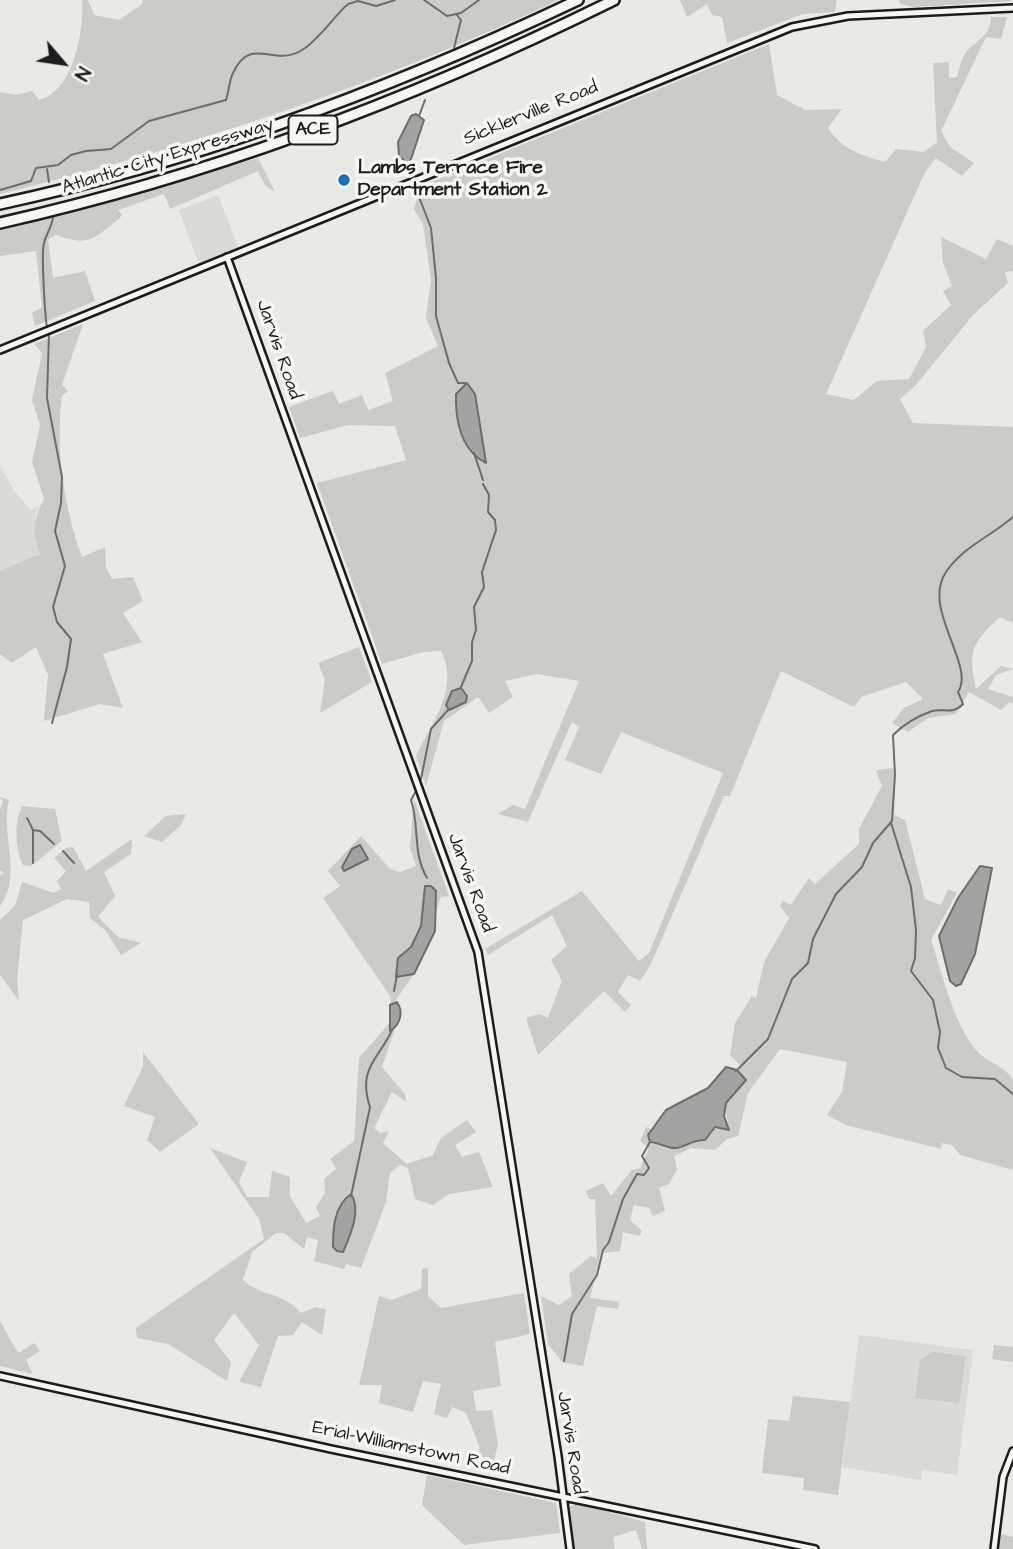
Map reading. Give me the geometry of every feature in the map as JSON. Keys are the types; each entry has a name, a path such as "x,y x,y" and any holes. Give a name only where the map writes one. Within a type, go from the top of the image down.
{"highway":[{"name":"Atlantic City Expressway","path":"0,204 128,172 287,122 415,74 578,0"},
{"name":"Atlantic City Expressway","path":"0,223 144,185 321,127 425,87 614,0"}],"street":[{"name":"Sicklerville Road","path":"0,350 792,27 848,16 1013,8"},
{"name":"Jarvis Road","path":"228,257 478,952 570,1549"},
{"name":"Erial-Williamstown Road","path":"0,1376 816,1549"},
{"path":"994,1549 1003,1477 1013,1451"}],"shaded area":[{"path":"82,0 88,0 94,15 119,20 142,4 143,0 559,0 423,59 284,111 143,156 0,194 0,92 16,95 32,91 39,100 61,85 69,73 79,43"},
{"path":"680,0 837,0 835,12 803,14 727,43 722,17 712,15 707,4 687,17"},
{"path":"899,0 1011,1 914,7 900,4"},
{"path":"991,17 1007,17 1001,39 986,37 941,131 950,147 974,163 962,176 936,158 925,172 826,394 854,400 877,381 909,379 926,347 923,331 951,305 943,291 952,286 943,262 941,237 986,259 997,239 1013,246 1013,271 1005,272 1008,283 974,314 915,386 900,399 913,423 1013,427 1013,623 1000,617 990,626 974,648 972,665 976,689 1001,666 1013,669 996,675 988,689 1013,697 1013,704 1010,702 1001,710 969,692 956,714 928,718 908,732 892,723 904,708 923,699 906,682 861,697 854,707 781,671 730,796 724,796 650,966 640,981 628,975 618,992 631,1005 625,1012 604,991 538,1055 526,1018 539,1014 548,1018 562,981 551,960 567,946 552,915 488,955 485,949 582,891 639,961 649,953 723,773 621,732 601,774 565,760 579,727 572,722 528,822 498,814 513,805 525,809 579,681 537,674 505,681 513,697 489,713 478,697 444,721 426,786 416,756 446,692 446,665 441,651 423,652 382,664 317,483 406,460 395,426 348,425 300,438 289,407 333,391 339,404 362,395 368,410 393,401 385,373 438,346 426,318 431,280 423,224 414,209 421,186 769,44 777,95 805,110 842,109 828,128 846,147 885,162 896,149 924,152 937,142 933,63 949,62 949,78 957,77 964,56 985,35"},
{"path":"416,114 424,120 409,165 399,156 398,142 411,116"},
{"path":"258,158 275,192 265,185 258,171 170,209 164,194 118,210 122,215 119,219 90,239 83,241 55,235 48,240 53,278 85,271 95,301 35,326 32,313 42,307 36,251 0,256 0,230 110,202"},
{"path":"218,195 240,252 200,267 179,210"},
{"path":"83,324 62,385 68,391 62,396 60,416 66,498 82,557 105,547 106,567 112,579 133,577 143,601 123,613 142,642 103,654 123,708 100,704 44,721 48,675 36,647 12,663 0,654 0,571 40,554 35,526 44,499 32,462 40,425 32,400 42,353 34,344"},
{"path":"467,383 475,394 486,463 471,451 459,425 456,394"},
{"path":"0,465 14,491 31,510 40,506 35,514 40,555 0,571"},
{"path":"359,647 372,682 320,713 325,680 318,663"},
{"path":"461,688 467,696 466,702 449,710 446,705 452,691"},
{"path":"895,768 894,815 905,820 925,899 941,905 948,889 957,893 931,940 954,1011 975,1049 1013,1080 1013,1170 960,1155 952,1145 942,1143 941,1149 846,1125 827,1115 842,1092 847,1062 780,1049 748,1093 738,1136 727,1139 715,1150 691,1148 674,1156 677,1169 669,1184 659,1188 665,1211 653,1216 649,1208 634,1205 630,1220 642,1231 640,1236 623,1232 620,1251 601,1253 590,1298 619,1302 618,1309 597,1306 583,1366 562,1362 548,1344 541,1296 559,1305 572,1296 569,1274 591,1256 597,1258 595,1199 589,1199 586,1191 603,1183 611,1196 632,1170 640,1168 649,1148 640,1141 646,1127 653,1130 650,1142 667,1149 705,1140 713,1129 729,1129 725,1106 737,1091 740,1065 730,1055 735,1023 752,996 756,998 764,962 789,918 780,906 783,901 791,905 809,878 815,884 859,844 859,829 882,786 876,770"},
{"path":"0,797 9,800 7,827 11,868 7,894 0,906 0,875 4,873 0,870 0,810 3,802"},
{"path":"414,799 449,896 441,897 414,974 395,1001 398,1019 382,1067 405,1094 406,1102 392,1092 374,1128 380,1133 389,1131 383,1143 407,1164 433,1155 441,1138 467,1120 476,1132 455,1145 462,1157 479,1152 493,1187 449,1194 433,1205 415,1199 408,1168 400,1165 390,1173 386,1202 361,1268 346,1264 344,1269 314,1261 318,1240 307,1237 304,1249 284,1233 276,1233 252,1252 243,1280 258,1290 287,1301 301,1313 315,1307 326,1309 322,1335 302,1322 293,1335 278,1336 261,1387 239,1382 259,1345 234,1313 214,1340 231,1362 227,1381 168,1344 137,1338 136,1328 264,1239 259,1219 210,1148 247,1162 239,1182 247,1197 269,1197 272,1171 290,1177 290,1196 306,1223 320,1216 316,1207 325,1193 324,1179 336,1169 330,1159 354,1141 359,1058 392,1020 390,996 323,898 340,886 328,871 361,836 390,869 400,872 416,866 410,848"},
{"path":"22,806 55,809 62,841 31,866 23,865 17,844 17,827"},
{"path":"186,814 181,825 162,842 144,836 166,816"},
{"path":"132,839 131,854 104,872 115,896 98,917 118,937 141,943 121,955 105,930 90,918 89,902 67,899 23,920 17,981 19,1001 0,975 0,920 15,906 22,882 54,893 61,889 57,881 66,871 54,858 66,848 73,847 86,871"},
{"path":"360,845 368,859 344,871 342,867 352,849"},
{"path":"980,866 992,868 975,954 961,984 956,986 950,981 939,936 958,898"},
{"path":"425,886 431,886 436,891 435,931 414,974 396,977 398,958 411,947 421,926"},
{"path":"397,1002 400,1018 390,1031 390,1005"},
{"path":"143,1052 199,1124 160,1152 147,1140 155,1117 124,1106 143,1067"},
{"path":"726,1067 737,1070 746,1080 726,1103 724,1116 729,1130 715,1127 705,1140 677,1148 650,1142 648,1135 666,1110 708,1088"},
{"path":"351,1194 355,1208 354,1223 343,1252 337,1251 333,1247 336,1218 341,1205"},
{"path":"428,1268 428,1296 441,1308 524,1293 530,1334 495,1342 501,1386 473,1391 476,1411 492,1410 498,1444 491,1473 480,1470 479,1445 466,1413 452,1407 447,1418 434,1414 441,1384 423,1381 413,1412 379,1403 382,1385 359,1385 379,1296 392,1300 421,1289 422,1269"},
{"path":"0,1321 18,1353 34,1343 40,1351 26,1360 33,1374 0,1366"},
{"path":"859,1335 973,1350 957,1475 922,1470 921,1480 842,1467"},
{"path":"994,1345 1013,1347 1013,1362 992,1359"},
{"path":"933,1352 966,1356 959,1403 915,1398 920,1360"},
{"path":"793,1396 850,1402 838,1495 803,1490 804,1478 762,1473 768,1419 789,1421"},
{"path":"427,1475 556,1503 560,1533 464,1545 422,1505"},
{"path":"577,1503 645,1522 647,1549 642,1549 636,1530 613,1537 615,1549 575,1549 570,1507"},
{"path":"997,1533 1013,1537 1013,1549 995,1549"}],"waterway":[{"path":"0,190 31,181 36,168 58,165 71,155 111,149 149,121 226,100 233,73 247,55 292,55 314,40 348,4 358,1 376,6 395,0"},
{"path":"424,0 447,16 461,13 479,0"},
{"path":"454,48 461,20 457,15"},
{"path":"419,116 425,100"},
{"path":"47,169 49,182"},
{"path":"414,184 431,228 436,278 436,316 449,363 458,383 465,383"},
{"path":"47,327 43,249 53,217"},
{"path":"49,333 47,398 62,477 61,503 55,531 65,566 53,607 57,622 71,639 67,667 52,723"},
{"path":"474,453 483,480"},
{"path":"461,687 472,661 472,642 476,630 474,607 484,587 482,572 496,530 495,520 488,512 489,495 483,484"},
{"path":"736,1071 768,1039 792,979 808,963 813,939 836,894 862,867 873,843 892,821 895,775 893,735 906,724 927,713 952,710 963,704 958,692 962,681 960,667 944,619 940,587 946,572 961,555 1013,517"},
{"path":"421,779 431,729 448,710"},
{"path":"416,791 411,800 419,859 427,878"},
{"path":"27,818 33,830 40,831 54,844"},
{"path":"891,823 911,887 916,930 915,958 911,971 933,1000 940,1032 938,1048 946,1068 962,1077 995,1079 1013,1094"},
{"path":"33,830 33,863"},
{"path":"63,851 74,863"},
{"path":"394,991 397,975"},
{"path":"351,1196 370,1107 366,1083 368,1073 392,1030"},
{"path":"564,1361 572,1314 597,1275 603,1250 609,1242 623,1199 637,1174 644,1175 649,1168 642,1156 650,1142"}],"place":[{"name":"Lambs Terrace Fire Department Station 2","path":"344,180"}]}
